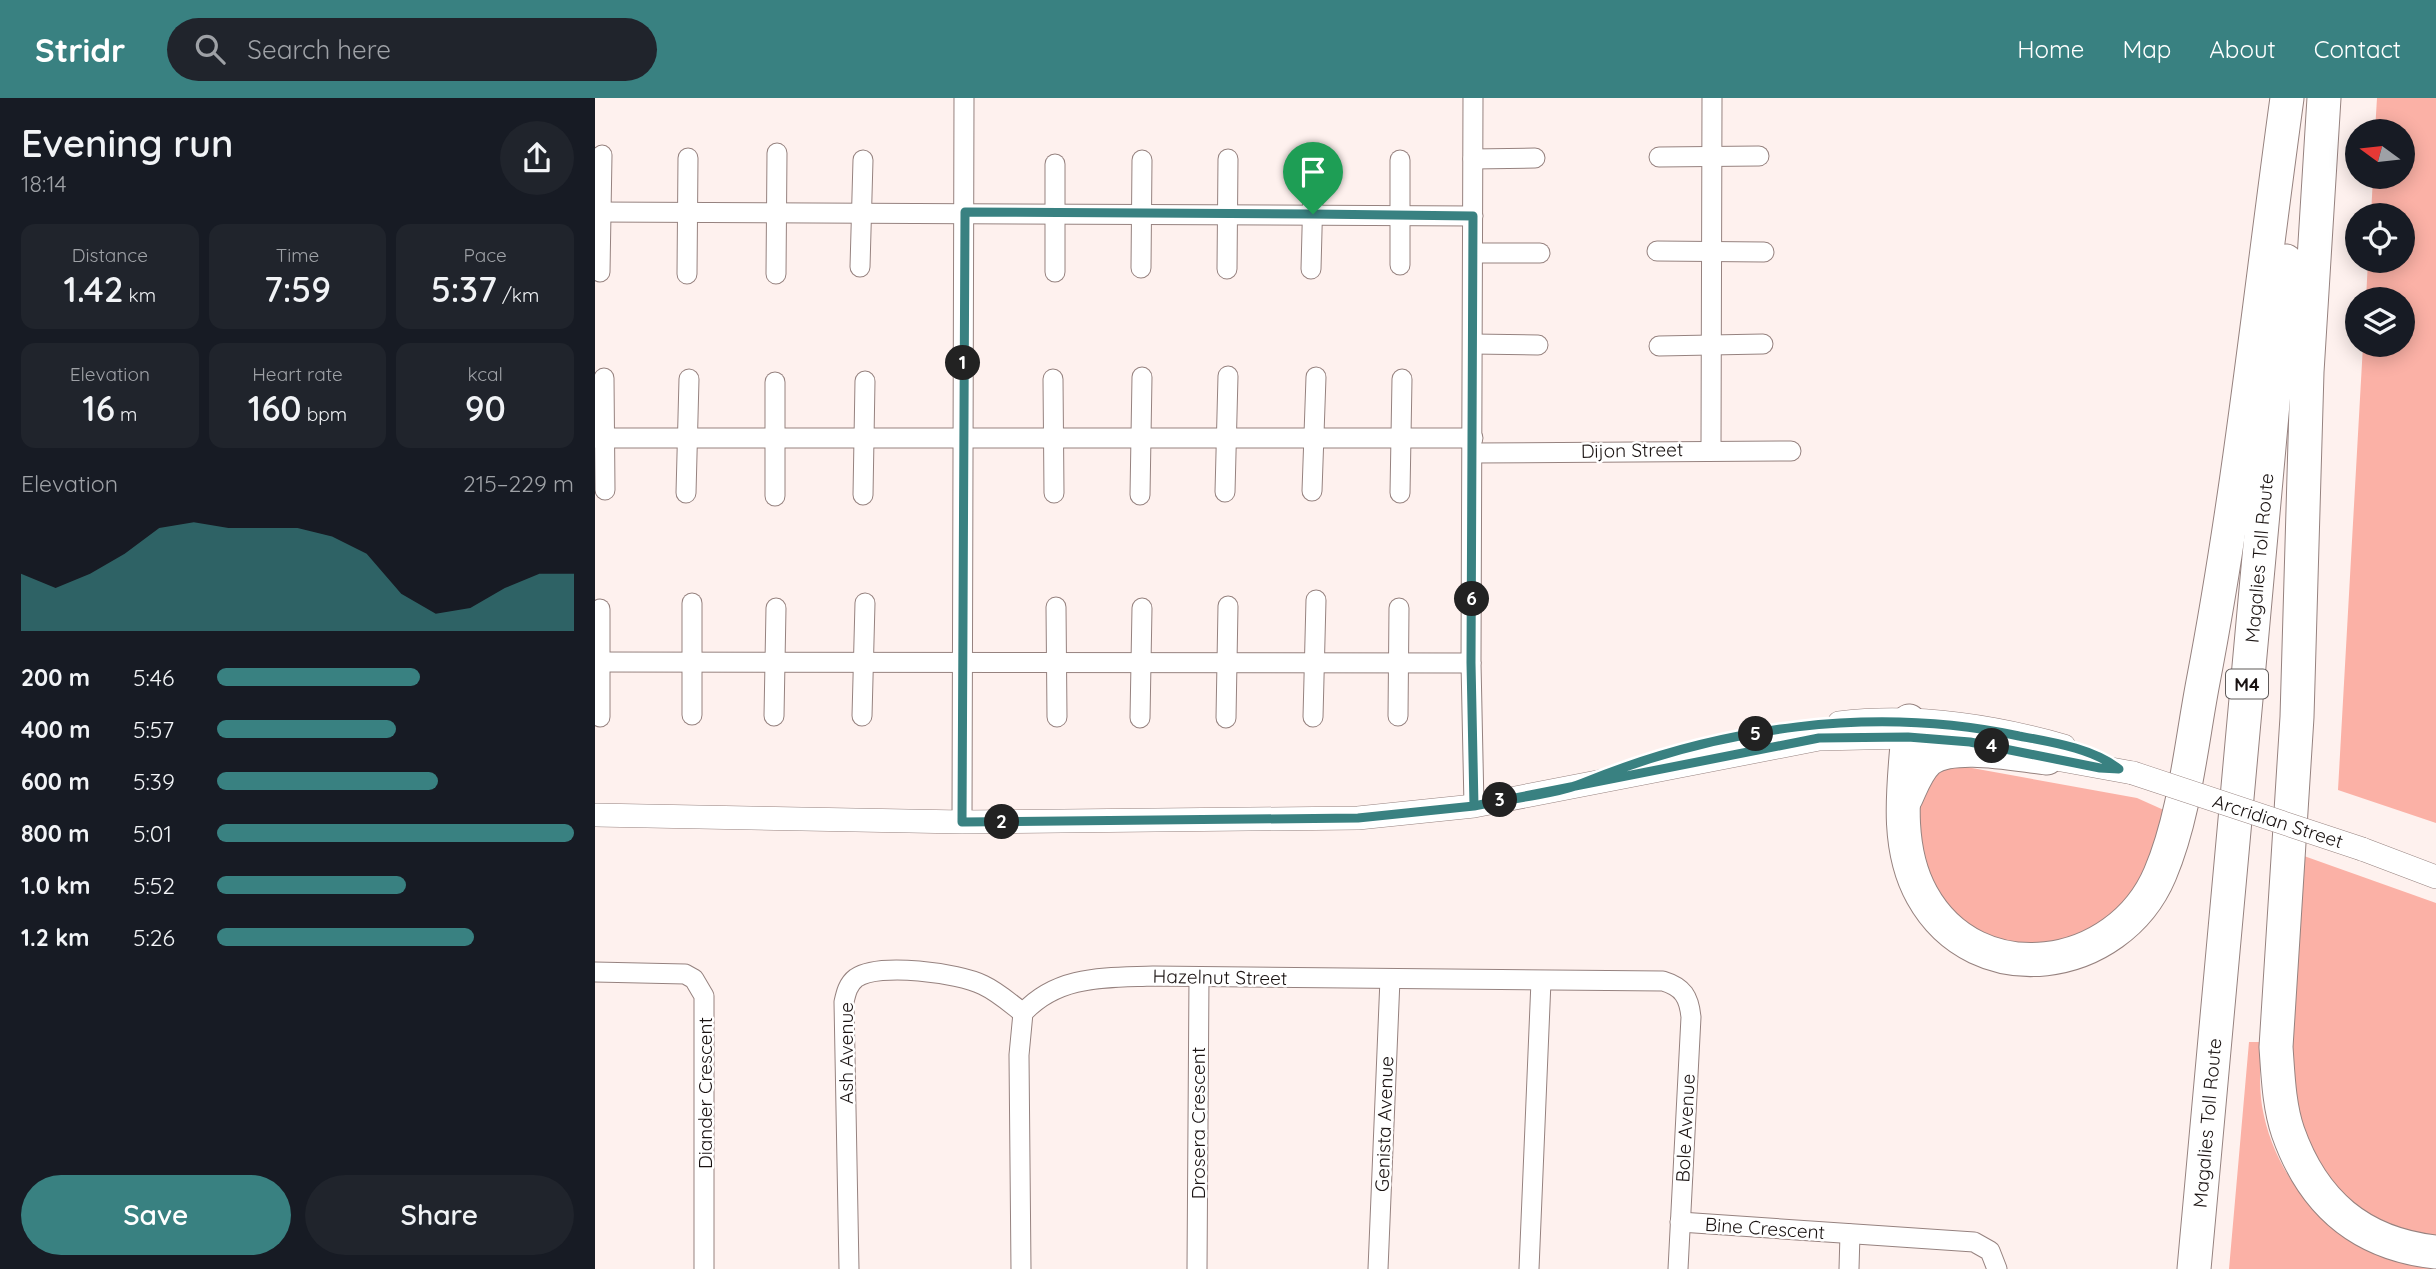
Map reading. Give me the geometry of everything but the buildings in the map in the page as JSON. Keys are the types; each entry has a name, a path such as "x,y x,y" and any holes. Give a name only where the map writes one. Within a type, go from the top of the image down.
{"highway":[{"path":"1908,729 1904,802 1905,851 1921,894 1941,923 1965,942 1994,956 2019,960 2055,959 2090,948 2120,928 2143,903 2159,876 2175,831 2215,620 2287,98"},
{"name":"Magalies Toll Route","path":"2194,1269 2301,98"},
{"name":"Magalies Toll Route","path":"2213,1269 2317,98"},
{"path":"2324,98 2307,372 2297,717 2276,1047 2279,1080 2287,1130 2303,1167 2324,1200 2353,1225 2382,1240 2414,1250 2436,1252"},
{"path":"1904,802 1918,772 1929,760 1944,752 1961,750 2047,758"}],"street":[{"path":"962,822 964,98"},
{"path":"1473,98 1471,663 1474,806"},
{"path":"1711,449 1709,344 1712,98"},
{"path":"776,153 776,274"},
{"path":"600,272 598,212 601,155"},
{"path":"1311,268 1314,155"},
{"path":"1659,157 1759,156"},
{"path":"687,274 688,158"},
{"path":"1473,159 1535,158"},
{"path":"1227,269 1228,159"},
{"path":"860,267 863,160"},
{"path":"1141,268 1142,160"},
{"path":"1400,265 1401,160"},
{"path":"1055,164 1055,272"},
{"path":"598,212 1473,216"},
{"path":"1657,251 1764,252"},
{"path":"1473,253 1540,253"},
{"path":"1473,344 1538,345"},
{"path":"1659,346 1763,344"},
{"path":"1225,492 1228,376"},
{"path":"1140,495 1142,377"},
{"path":"1313,491 1316,377"},
{"path":"604,379 600,438 605,490"},
{"path":"687,494 689,379"},
{"path":"1053,379 1054,493"},
{"path":"1400,493 1402,379"},
{"path":"863,495 865,381"},
{"path":"775,382 775,496"},
{"name":"Dijon Street","path":"600,438 1401,438 1473,445 1791,450"},
{"path":"1313,717 1316,600"},
{"path":"692,603 692,715"},
{"path":"862,716 865,603"},
{"path":"1227,718 1228,606"},
{"path":"1056,607 1057,717"},
{"path":"774,716 776,608"},
{"path":"1140,718 1142,608"},
{"path":"1398,716 1399,608"},
{"path":"600,609 600,717"},
{"path":"598,662 1057,660 1471,663"},
{"name":"Arcridian Street","path":"595,815 962,822 1358,818 1474,806 1583,783 1618,780 1713,757 1819,738 1908,729 1976,727 2049,742 2097,757 2126,771 2363,849 2436,877"},
{"name":"Arcridian Street","path":"1908,729 2047,758 2126,771"},
{"name":"Diander Crescent","path":"595,972 685,974 694,979 704,996 704,1269"},
{"name":"Ash Avenue","path":"849,1269 844,1002 851,982 857,977 877,972 942,972 983,985 1023,1013"},
{"name":"Drosera Crescent","path":"1197,1269 1199,977"},
{"name":"Hazelnut Street","path":"1023,1013 1051,989 1088,978 1663,981 1682,990"},
{"name":"Genista Avenue","path":"1378,1269 1390,979"},
{"path":"1529,1269 1541,981"},
{"name":"Bole Avenue","path":"1678,1269 1691,1017 1690,1002 1682,990"},
{"path":"1021,1269 1019,1055 1023,1013"},
{"name":"Bine Crescent","path":"1680,1222 1974,1242 1990,1251 1997,1269"},
{"name":"Bine Crescent","path":"1849,1269 1850,1234"}],"shaded area":[{"path":"2377,98 2436,98 2436,823 2338,790 2362,357 2415,357 2415,287 2367,287 2367,273 2415,273 2415,203 2372,203 2372,189 2415,189 2415,119 2376,119"},
{"path":"1961,766 2137,798 2166,811 2156,853 2128,898 2101,922 2068,938 2013,948 1967,927 1933,890 1914,826 1922,791 1938,771"},
{"path":"2304,856 2436,903 2436,1239 2380,1223 2335,1189 2298,1123 2290,1053"},
{"path":"2249,1042 2261,1042 2261,1098 2268,1131 2277,1155 2304,1198 2340,1232 2362,1246 2391,1259 2436,1269 2229,1269"}],"route":[{"path":"1313,214 965,212 962,822 1358,818 1422,813 1474,806 1583,783 1618,780 1713,757 1819,738 1908,737 1970,742 2100,768 2119,769 2110,762 2080,751 1976,727 1909,721 1845,722 1711,743 1609,771 1583,783 1528,794 1474,806 1471,663 1473,216 1313,214"}]}
